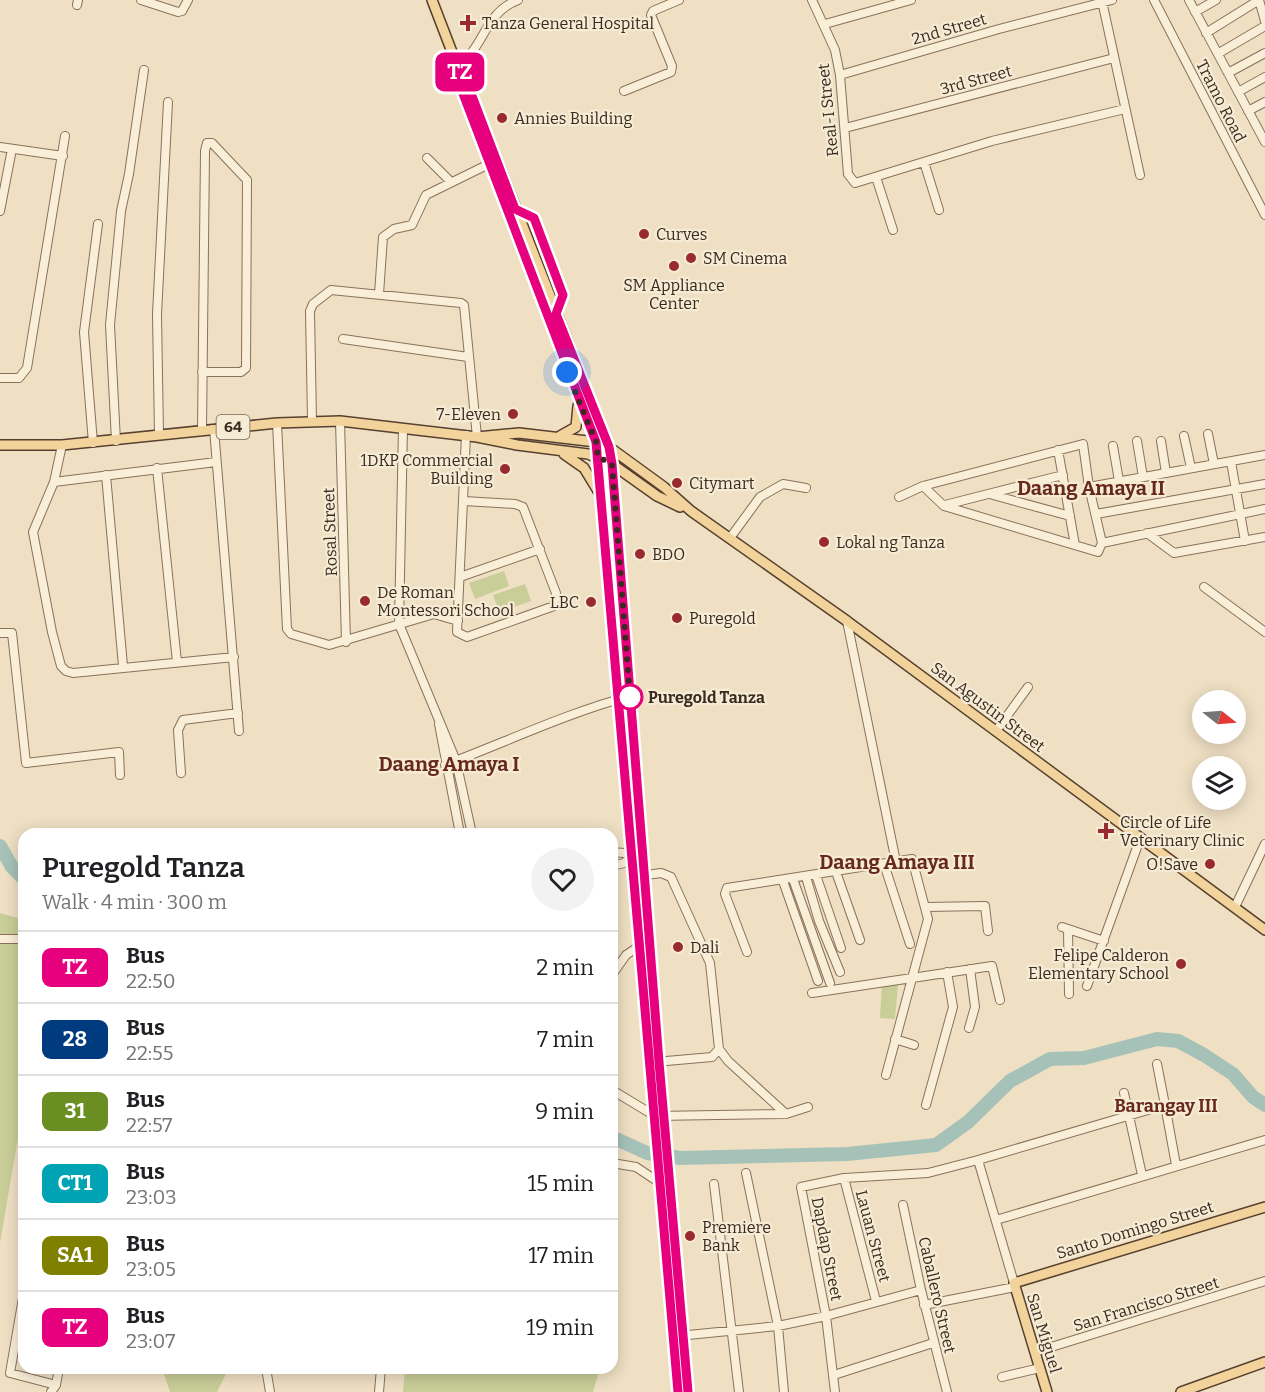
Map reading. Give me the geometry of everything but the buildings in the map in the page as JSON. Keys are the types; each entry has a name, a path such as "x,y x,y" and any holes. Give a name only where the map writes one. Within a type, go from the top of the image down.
{"main road":[{"path":"432,0 457,65 469,88 609,447 612,464 625,697 665,1180 672,1336 678,1392"},
{"path":"457,65 462,91 578,401 596,442 625,697"},
{"path":"556,438 576,427 578,401"},
{"name":"64","path":"0,445 93,443 312,420 466,435 598,457 612,464"},
{"name":"64","path":"477,437 519,433 596,442 609,447"},
{"name":"San Agustin Street","path":"609,447 664,487 691,512"},
{"path":"554,449 577,461 601,496"},
{"name":"San Agustin Street","path":"612,464 657,496 691,512 730,538 847,621 1265,930"},
{"path":"665,1180 688,1392"},
{"name":"Santo Domingo Street","path":"1014,1285 1265,1207"},
{"name":"San Miguel","path":"1014,1285 1047,1392"},
{"path":"1181,1392 1265,1362"}],"street":[{"path":"141,0 178,12 182,11 188,0"},
{"path":"457,65 467,60 494,15 507,4 518,0"},
{"path":"624,91 671,72 672,66 651,15 653,11 679,0"},
{"name":"Real-I Street","path":"812,0 835,50 840,75 848,174 855,183 876,177"},
{"path":"825,24 911,0"},
{"name":"2nd Street","path":"840,75 999,29 1112,0"},
{"path":"1189,0 1248,111 1262,129 1265,142"},
{"path":"1195,12 1216,0"},
{"path":"1206,33 1259,0 1265,21"},
{"name":"Tramo Road","path":"1156,1 1265,215"},
{"path":"1102,2 1140,175"},
{"path":"1219,53 1265,26"},
{"path":"1228,73 1265,53"},
{"name":"3rd Street","path":"845,128 1114,58"},
{"path":"116,441 110,325 121,211 129,174 144,70"},
{"path":"1238,92 1265,77"},
{"path":"159,435 157,315 168,102"},
{"path":"1248,111 1265,102"},
{"path":"893,230 876,177 992,141 1125,109"},
{"path":"0,378 19,378 27,368 65,136"},
{"path":"202,372 241,372 246,368 248,180 212,143 207,143 205,151 202,372 202,430"},
{"path":"0,147 63,156"},
{"path":"0,211 12,149"},
{"path":"427,158 450,181"},
{"path":"924,162 939,210"},
{"path":"379,294 383,237 394,229 412,225 426,195 450,181 489,164"},
{"path":"93,443 84,332 98,224"},
{"path":"312,420 311,307 331,290 379,294 464,303 477,437"},
{"path":"343,339 468,357"},
{"name":"Rosal Street","path":"340,421 346,642"},
{"path":"277,423 287,629 298,638 328,645 346,642 434,614 458,621"},
{"path":"403,428 399,624 425,688 436,708 456,761 471,828"},
{"path":"214,429 239,731"},
{"path":"1208,434 1214,464"},
{"path":"464,501 515,504 523,507 556,593 554,606 467,637 457,632 466,435"},
{"path":"1184,435 1191,468"},
{"path":"1137,441 1143,477"},
{"path":"1161,441 1166,473"},
{"path":"898,497 923,486 1083,444 1089,487 1102,543 1098,552 944,506 923,486"},
{"path":"62,445 54,482 33,531 52,632 61,666 73,673 123,666 234,657"},
{"path":"1113,446 1119,481"},
{"path":"1058,450 1075,545"},
{"path":"1089,487 1265,455"},
{"path":"54,482 216,462"},
{"path":"1231,462 1245,540"},
{"path":"157,468 177,662"},
{"path":"944,506 1063,474"},
{"path":"106,475 123,666"},
{"path":"730,538 760,497 783,484 806,488"},
{"path":"1096,514 1265,484"},
{"path":"991,494 1070,516"},
{"path":"1102,543 1265,509"},
{"path":"1147,533 1174,553 1265,537"},
{"path":"460,577 540,549"},
{"path":"1204,587 1265,632"},
{"path":"847,621 896,862"},
{"path":"0,633 12,633 27,763 119,752 120,775"},
{"path":"996,731 1028,687"},
{"path":"445,765 625,697"},
{"path":"436,708 459,828"},
{"path":"182,773 178,730 183,720 238,713"},
{"path":"1087,986 1140,839"},
{"path":"1234,907 1265,844"},
{"path":"618,852 638,854"},
{"path":"618,864 638,854"},
{"path":"747,952 725,891 912,859 928,919 885,1075"},
{"path":"1257,863 1265,870"},
{"path":"884,864 910,944"},
{"path":"836,872 860,940"},
{"path":"640,876 661,873 671,877 710,963 719,1049 728,1061 786,1114"},
{"path":"816,875 841,948"},
{"path":"806,877 819,921 840,972"},
{"path":"793,879 830,983"},
{"path":"783,881 818,981"},
{"path":"925,907 985,906 988,931"},
{"path":"1069,994 1065,928 1104,941"},
{"path":"0,939 18,939"},
{"path":"618,966 626,955 645,943"},
{"path":"812,993 913,976 992,966 1000,1000"},
{"path":"969,1028 975,1007 970,969"},
{"path":"926,1105 953,1007 947,972"},
{"path":"896,1039 914,1045"},
{"path":"654,1062 712,1057 719,1049"},
{"path":"1157,1064 1176,1165"},
{"path":"618,1093 660,1116 786,1114 808,1107"},
{"path":"1124,1093 1142,1175"},
{"path":"844,1178 928,1173 1165,1105"},
{"path":"996,1220 1265,1140"},
{"path":"924,1305 1014,1285 978,1160"},
{"path":"618,1164 636,1167 665,1180"},
{"path":"746,1173 778,1326 784,1392"},
{"name":"Dapdap Street","path":"835,1392 826,1316 801,1187 844,1178"},
{"name":"Lauan Street","path":"844,1178 876,1301"},
{"path":"714,1184 739,1392"},
{"name":"Caballero Street","path":"903,1204 924,1305 947,1392"},
{"name":"San Francisco Street","path":"1035,1352 1265,1281"},
{"path":"672,1336 778,1326 826,1316 921,1290"},
{"path":"18,1327 10,1373 54,1388"},
{"path":"834,1376 933,1343"},
{"path":"1002,1377 1040,1368"},
{"path":"267,1374 270,1392"},
{"path":"379,1392 380,1374"}],"green space":[{"path":"504,571 509,586 475,599 469,583"},
{"path":"525,584 531,601 499,612 493,595"},
{"path":"0,913 18,918 18,1138 0,1243"},
{"path":"882,983 898,984 895,1019 880,1018"},
{"path":"164,1374 226,1374 217,1392 170,1392"},
{"path":"404,1374 598,1374 593,1392 403,1392"}],"waterway":[{"path":"0,846 18,873"},
{"path":"618,1140 647,1153 680,1158 847,1154 936,1145 968,1122 1010,1081 1050,1059 1084,1058 1157,1039 1178,1041 1204,1055 1233,1074 1253,1097 1265,1105"}],"bus line":[{"name":"TZ","path":"678,1392 616,650 596,442 563,363 462,91 457,65 469,88 515,209 534,218 563,295 556,314 609,447 612,464 659,1062 688,1392"}],"place":[{"name":"Tanza General Hospital","path":"468,23"},
{"name":"Annies Building","path":"502,118"},
{"name":"Curves","path":"644,234"},
{"name":"SM Cinema","path":"691,258"},
{"name":"SM Appliance Center","path":"674,266"},
{"name":"7-Eleven","path":"513,414"},
{"name":"1DKP Commercial Building","path":"505,469"},
{"name":"Citymart","path":"677,483"},
{"name":"Lokal ng Tanza","path":"824,542"},
{"name":"BDO","path":"640,554"},
{"name":"De Roman Montessori School","path":"365,601"},
{"name":"LBC","path":"591,602"},
{"name":"Puregold","path":"677,618"},
{"name":"Puregold Tanza","path":"630,697"},
{"name":"Circle of Life Veterinary Clinic","path":"1106,831"},
{"name":"O!Save","path":"1210,864"},
{"name":"Dali","path":"678,947"},
{"name":"Felipe Calderon Elementary School","path":"1181,964"},
{"name":"Premiere Bank","path":"690,1236"}],"district":[{"name":"Daang Amaya II","path":"1091,488"},
{"name":"Daang Amaya I","path":"449,764"},
{"name":"Daang Amaya III","path":"897,862"},
{"name":"Barangay III","path":"1166,1106"}],"route":[{"path":"567,372 596,442 598,457 612,464 630,697"}]}
